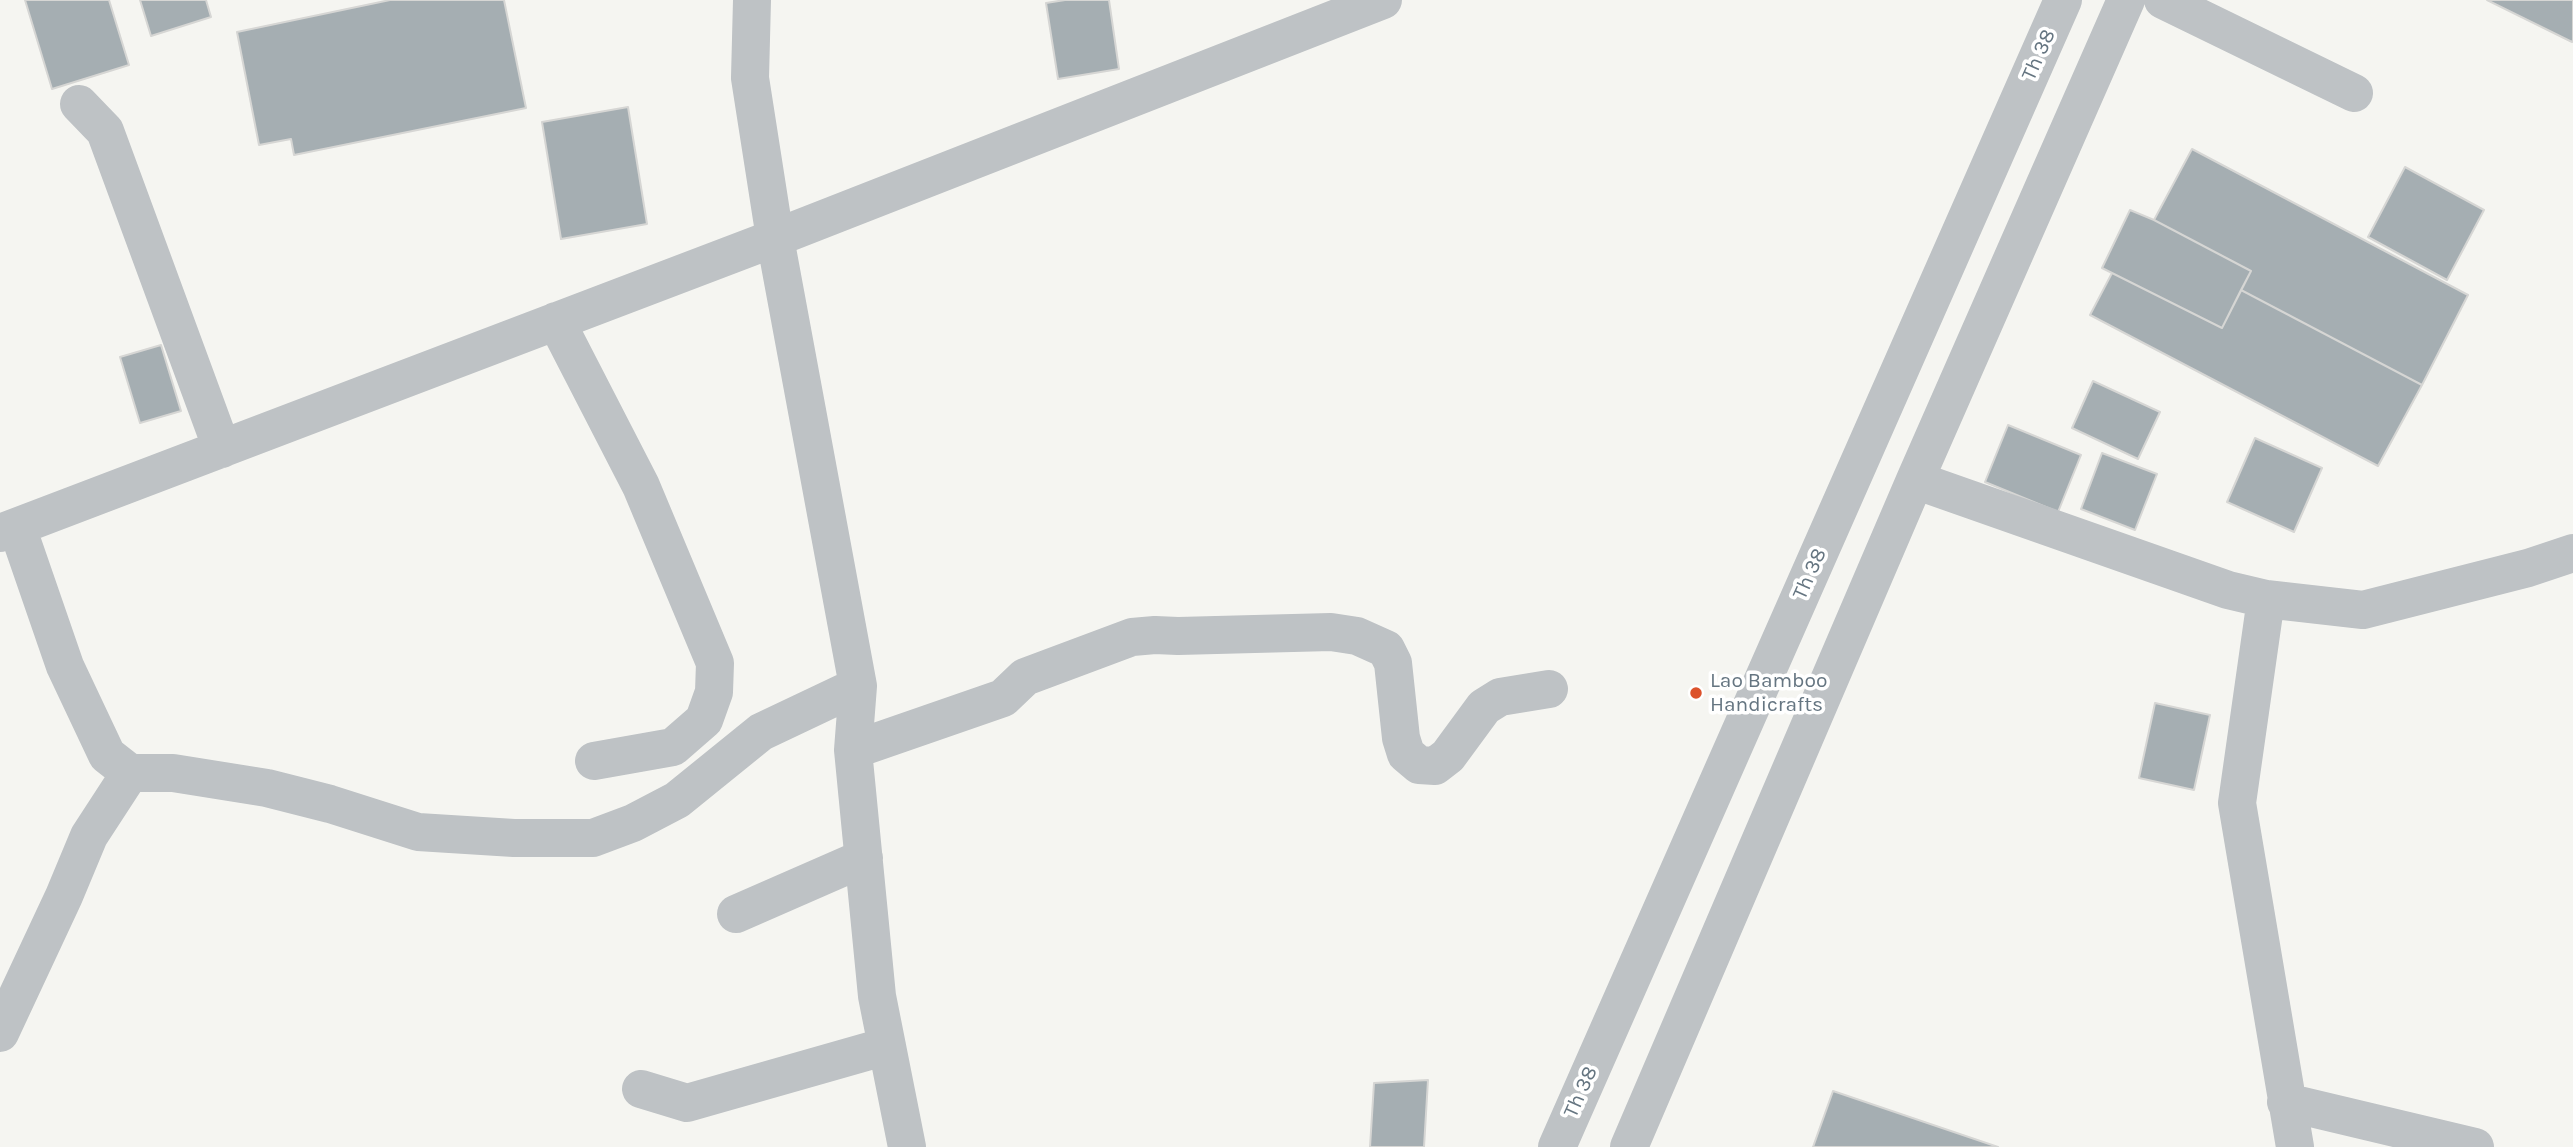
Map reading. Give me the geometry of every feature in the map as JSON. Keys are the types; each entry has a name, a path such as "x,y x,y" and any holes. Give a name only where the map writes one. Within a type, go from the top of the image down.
{"street":[{"path":"752,0 750,78 775,238 858,686 853,750 877,996 907,1147"},
{"path":"858,686 761,732 677,800 633,823 593,838 514,838 418,832 330,804 267,788 173,773 130,773 107,755 65,666 8,530 775,238 1383,0"},
{"name":"Th 38","path":"1557,1147 2063,0"},
{"path":"2163,0 2354,93"},
{"path":"1629,1147 2118,2"},
{"path":"79,104 105,131 222,449"},
{"path":"556,321 641,486 715,663 714,692 704,720 673,747 594,761"},
{"path":"1915,480 2228,590 2266,598 2363,610 2528,568 2573,553"},
{"path":"2266,598 2237,803 2295,1147"},
{"path":"853,750 1003,698 1025,677 1132,637 1331,632 1357,636 1386,649 1393,663 1401,738 1406,754 1419,765 1435,766 1448,756 1485,707 1500,697 1549,689"},
{"path":"0,1034 89,836 130,773"},
{"path":"736,914 864,858"},
{"path":"641,1089 687,1102 887,1045"},
{"path":"2286,1101 2475,1147"}],"building":[{"path":"25,0 109,0 129,65 52,89"},
{"path":"140,0 206,0 211,17 151,36"},
{"path":"390,0 504,0 526,108 294,155 291,139 259,145 237,32"},
{"path":"1109,0 1119,69 1058,79 1046,3"},
{"path":"2487,0 2573,0 2573,40 2572,42"},
{"path":"628,107 647,224 561,239 542,122"},
{"path":"2192,149 2468,295 2422,385 2241,290 2251,271 2154,220"},
{"path":"2405,167 2484,210 2447,280 2368,237"},
{"path":"2130,210 2251,271 2222,328 2102,268"},
{"path":"2112,273 2222,328 2241,290 2422,385 2378,466 2090,315"},
{"path":"161,345 181,411 140,423 120,357"},
{"path":"2093,381 2160,412 2138,459 2072,428"},
{"path":"2008,425 2081,455 2058,512 1985,482"},
{"path":"2255,438 2322,468 2294,532 2227,502"},
{"path":"2102,453 2157,474 2135,530 2081,509"},
{"path":"2155,703 2210,715 2194,790 2139,778"},
{"path":"1428,1080 1424,1147 1370,1147 1374,1083"},
{"path":"1833,1091 1998,1147 1813,1147"}],"place":[{"name":"Lao Bamboo Handicrafts","path":"1696,693"}]}
